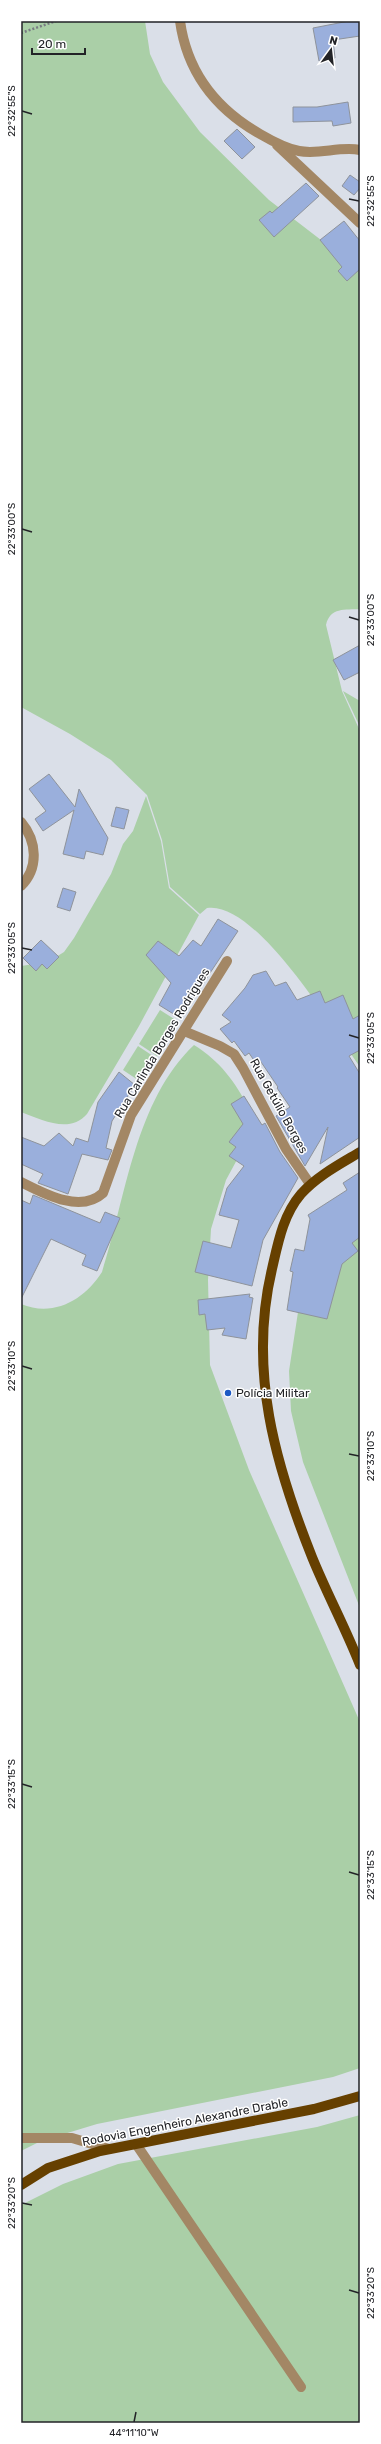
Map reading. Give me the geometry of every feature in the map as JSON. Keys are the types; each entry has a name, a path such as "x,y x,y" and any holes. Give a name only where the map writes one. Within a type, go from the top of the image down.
{"main road":[{"path":"360,1152 310,1184 290,1209 281,1232 266,1299 262,1340 264,1383 270,1429 312,1558 360,1665"},
{"name":"Rodovia Engenheiro Alexandre Drable","path":"21,2185 48,2168 72,2159 109,2149 314,2109 360,2096"}],"street":[{"path":"180,21 193,67 211,96 237,120 272,141 298,151 310,152 340,149 360,150"},
{"path":"272,141 360,223"},
{"path":"21,822 32,840 34,859 31,874 21,886"},
{"name":"Rua Carlinda Borges Rodrigues","path":"21,1182 68,1201 84,1201 98,1197 106,1187 131,1115 227,961"},
{"name":"Rua Getúlio Borges","path":"184,1031 220,1046 234,1054 286,1148 310,1184"},
{"path":"21,2138 72,2138 109,2149"},
{"path":"136,2144 302,2387"}],"path":[{"path":"21,33 56,21"}],"green space":[{"path":"21,21 145,21 150,54 163,82 200,132 269,200 360,270 360,609 335,612 328,619 326,625 342,691 360,731 360,1067 313,998 292,971 270,945 248,924 227,911 207,908 200,914 170,887 162,840 147,795 111,760 70,734 21,707"},
{"path":"343,691 360,701 360,727"},
{"path":"146,796 161,841 169,888 199,915 139,1026 87,1114 80,1120 72,1123 56,1124 21,1112 21,966 48,962 64,952 74,938 111,874 123,844 133,831"},
{"path":"160,1010 179,1022 157,1056 139,1044"},
{"path":"194,1045 212,1058 226,1073 238,1089 249,1108 239,1156 226,1180 211,1229 208,1280 210,1365 249,1470 360,1722 360,2068 333,2077 97,2124 41,2141 21,2151 21,1304 33,1308 45,1309 68,1303 78,1298 87,1290 102,1272 126,1182 145,1122 158,1094 174,1068"},
{"path":"138,1046 156,1058 141,1082 123,1070"},
{"path":"360,1203 360,1608 303,1462 291,1411 289,1371 302,1286"},
{"path":"360,2115 360,2423 21,2423 21,2205 63,2184 118,2164 317,2127"}],"building":[{"path":"349,21 360,21 360,36 333,40 335,58 319,61 313,28"},
{"path":"348,102 351,123 333,126 332,121 293,122 293,107 317,107"},
{"path":"237,129 255,147 242,159 224,141"},
{"path":"350,175 360,182 360,188 354,195 342,186"},
{"path":"306,183 319,196 274,237 259,220 270,211 272,213"},
{"path":"344,221 360,241 360,269 347,281 338,271 342,267 320,240"},
{"path":"360,645 360,672 344,680 333,660"},
{"path":"49,774 75,807 79,789 108,838 103,855 86,851 84,859 63,854 74,810 43,831 35,819 46,811 29,789"},
{"path":"116,807 129,810 124,829 111,826"},
{"path":"63,888 76,892 70,911 57,907"},
{"path":"218,919 238,931 180,1018 159,1005 171,983 146,955 158,941 179,956 193,940 201,946"},
{"path":"41,940 59,957 47,969 42,964 36,971 23,958"},
{"path":"266,971 275,986 286,982 297,1000 320,991 325,1003 343,995 353,1019 360,1015 360,1050 349,1056 360,1074 360,1137 320,1164 328,1127 305,1166 276,1116 290,1107 277,1088 278,1087 259,1059 255,1062 249,1053 245,1056 234,1041 232,1043 220,1029 231,1022 222,1015 245,988 253,975"},
{"path":"119,1072 135,1085 112,1121 106,1148 112,1150 108,1160 82,1154 68,1194 38,1183 43,1174 21,1164 21,1137 44,1146 59,1133 73,1146 76,1138 88,1142 98,1102"},
{"path":"244,1096 262,1125 265,1123 280,1152 298,1178 263,1240 252,1286 195,1272 203,1241 231,1248 239,1220 219,1215 227,1188 244,1166 229,1156 236,1147 229,1142 243,1124 231,1104"},
{"path":"360,1172 360,1237 352,1243 358,1251 342,1264 327,1319 287,1310 293,1272 290,1271 295,1249 304,1251 310,1219 308,1215 347,1190 343,1183"},
{"path":"33,1195 100,1223 105,1212 120,1218 97,1271 82,1265 86,1255 51,1239 21,1299 21,1200 30,1204"},
{"path":"250,1294 249,1297 253,1298 246,1339 222,1335 225,1328 207,1330 205,1314 199,1315 198,1300"}],"place":[{"name":"Polícia Militar","path":"228,1393"}]}
